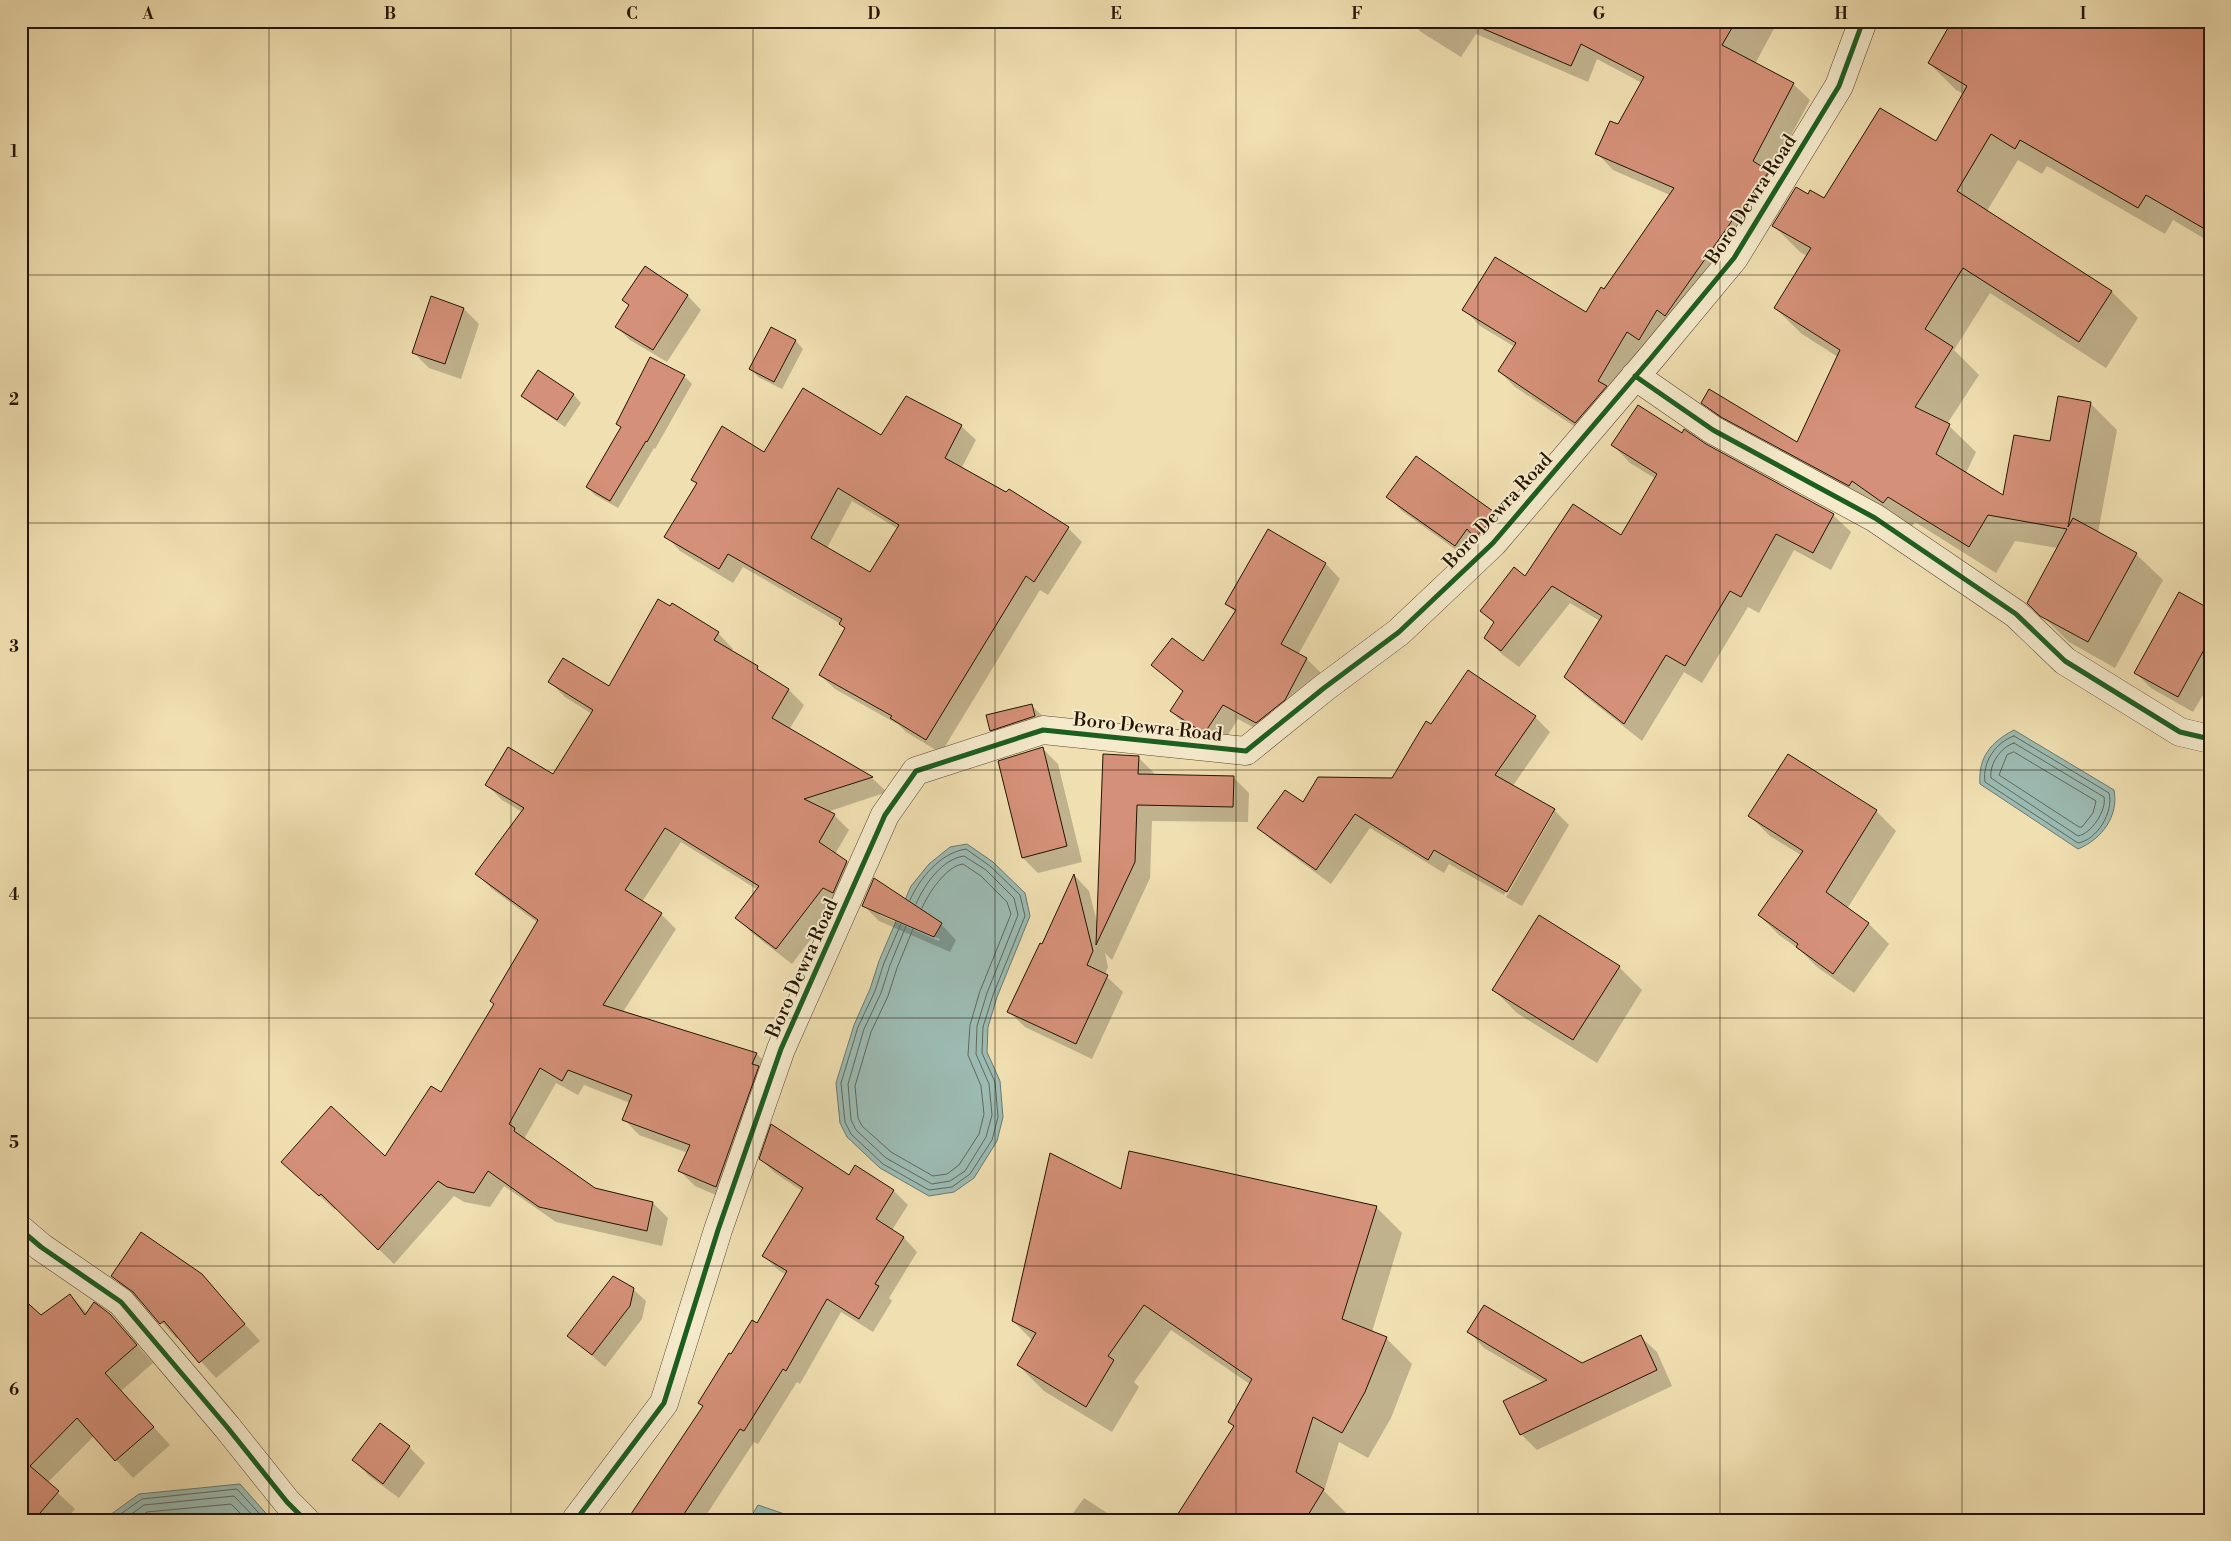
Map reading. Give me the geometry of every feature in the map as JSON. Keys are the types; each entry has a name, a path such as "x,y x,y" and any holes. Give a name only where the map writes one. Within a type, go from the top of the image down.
{"street":[{"name":"Boro Dewra Road","path":"576,1520 664,1403 718,1230 782,1049 884,814 916,772 1043,730 1246,751 1324,688 1399,632 1493,543 1734,258 1839,86 1862,21"},
{"path":"1635,376 1713,430 1875,518 2016,614 2065,661 2180,732 2210,739"},
{"path":"21,1230 41,1248 121,1302 287,1502 305,1520"}],"water":[{"path":"2014,730 2114,790 2114,809 2107,826 2087,845 2078,849 1980,784 1981,766 1988,751 1999,740"},
{"path":"967,844 993,862 1025,893 1030,916 997,997 988,1027 987,1052 1000,1081 1003,1117 997,1141 974,1178 954,1192 929,1196 880,1168 847,1137 840,1123 836,1083 854,1025 911,886 929,864 950,847"},
{"path":"240,1484 272,1520 103,1520 139,1494"},
{"path":"758,1505 802,1520 749,1520"}],"building":[{"path":"1465,21 1736,21 1722,45 1794,83 1753,161 1769,171 1745,210 1741,208 1665,316 1657,310 1639,340 1627,332 1598,381 1607,386 1575,423 1498,371 1516,343 1462,310 1495,257 1586,312 1601,287 1604,289 1674,188 1595,154 1610,121 1618,124 1644,77 1581,44 1571,66"},
{"path":"1952,21 2210,21 2210,232 2146,195 2138,208 2020,140 2015,149 1991,134 1957,191 2112,291 2079,342 1963,268 1925,329 1953,347 1915,407 1950,424 1936,454 2003,495 2014,435 2050,441 2058,396 2091,402 2068,527 2073,518 2137,553 2088,642 2040,616 2027,603 2067,529 1988,515 1969,547 1888,497 1883,503 1852,481 1849,486 1721,417 1701,403 1709,389 1797,442 1840,350 1774,308 1811,248 1772,226 1796,187 1808,194 1810,190 1824,198 1880,108 1936,141 1967,86 1928,63"},
{"path":"645,266 688,295 653,350 615,327 629,305 622,300"},
{"path":"431,296 464,308 445,364 412,353"},
{"path":"771,327 796,340 774,382 749,369"},
{"path":"650,357 685,375 647,442 610,501 586,487 621,427 616,424"},
{"path":"538,370 574,394 557,420 521,396"},
{"path":"803,388 881,435 906,396 962,425 945,458 1006,492 1009,489 1069,527 1034,582 1026,576 926,740 890,718 892,716 819,675 845,628 839,624 842,619 728,554 719,569 664,537 697,483 691,480 722,426 764,452","holes":["838,488 899,525 870,572 811,538"]},
{"path":"1638,405 1682,433 1684,429 1706,444 1834,514 1813,553 1776,534 1741,597 1730,591 1685,666 1666,655 1624,724 1564,677 1602,616 1552,586 1501,651 1484,638 1494,622 1480,611 1514,567 1525,576 1573,504 1621,535 1657,474 1611,445"},
{"path":"1416,456 1497,514 1475,538 1467,529 1455,546 1386,497"},
{"path":"1268,529 1326,563 1281,644 1307,658 1285,700 1256,723 1223,705 1206,731 1199,730 1170,711 1183,691 1151,665 1172,638 1203,661 1236,610 1225,604"},
{"path":"2179,592 2210,609 2210,639 2178,697 2134,673"},
{"path":"658,599 670,606 672,603 719,632 714,640 758,666 757,669 789,689 772,718 873,777 804,799 835,814 819,842 847,861 833,893 823,888 776,949 735,918 759,886 665,828 625,890 662,913 603,1005 757,1053 752,1064 759,1066 716,1187 678,1171 690,1145 622,1120 632,1095 568,1070 562,1081 540,1068 509,1124 515,1128 514,1131 595,1188 653,1202 647,1231 539,1207 488,1171 474,1193 447,1187 438,1181 378,1250 321,1194 319,1196 281,1162 331,1106 385,1156 431,1086 441,1092 494,1004 490,1001 538,920 475,874 524,808 485,785 508,747 553,774 593,710 548,682 563,658 609,686"},
{"path":"1468,670 1536,716 1495,775 1555,809 1507,892 1434,850 1428,860 1355,814 1316,870 1257,828 1285,790 1303,802 1318,777 1392,778 1426,721 1431,724"},
{"path":"1032,704 1035,716 990,731 986,715"},
{"path":"1043,747 1067,846 1022,858 998,761"},
{"path":"1103,754 1139,756 1138,774 1234,776 1233,807 1137,805 1135,862 1096,945"},
{"path":"1788,754 1877,810 1826,892 1869,923 1833,974 1796,947 1798,944 1758,915 1803,851 1748,816"},
{"path":"1074,874 1093,951 1087,965 1108,975 1076,1044 1007,1012 1040,943 1042,944"},
{"path":"874,878 942,923 934,937 862,906"},
{"path":"1539,915 1620,966 1573,1040 1492,990"},
{"path":"771,1124 849,1175 855,1165 894,1190 876,1219 904,1237 875,1284 879,1286 859,1319 827,1299 786,1371 783,1369 744,1431 740,1429 680,1520 627,1520 703,1406 698,1403 729,1353 731,1354 752,1320 757,1323 787,1271 762,1256 803,1188 759,1159"},
{"path":"1129,1151 1377,1206 1342,1319 1387,1337 1365,1392 1342,1433 1313,1417 1296,1472 1324,1489 1305,1520 1174,1520 1234,1426 1228,1422 1252,1379 1144,1305 1108,1356 1114,1360 1086,1407 1017,1365 1036,1333 1012,1321 1050,1153 1121,1189"},
{"path":"141,1232 202,1274 245,1324 199,1363 164,1321 160,1324 133,1292 111,1276"},
{"path":"613,1276 634,1288 630,1306 592,1355 567,1336"},
{"path":"70,1294 85,1315 94,1302 110,1314 137,1345 105,1373 154,1427 115,1461 77,1418 30,1466 59,1491 34,1520 21,1520 21,1297 41,1315"},
{"path":"1484,1305 1582,1363 1641,1335 1657,1370 1520,1435 1503,1401 1547,1380 1467,1332"},
{"path":"380,1423 410,1446 383,1484 352,1460"}],"cycle path":[{"path":"576,1520 664,1403 718,1230 781,1049 885,815 916,771 1043,730 1246,751 1324,688 1399,632 1493,543 1734,258 1839,86 1863,21"},
{"path":"1635,376 1713,430 1875,518 2016,614 2065,661 2180,732 2210,739"},
{"path":"21,1230 41,1247 121,1302 227,1427 287,1502 305,1520"}]}
